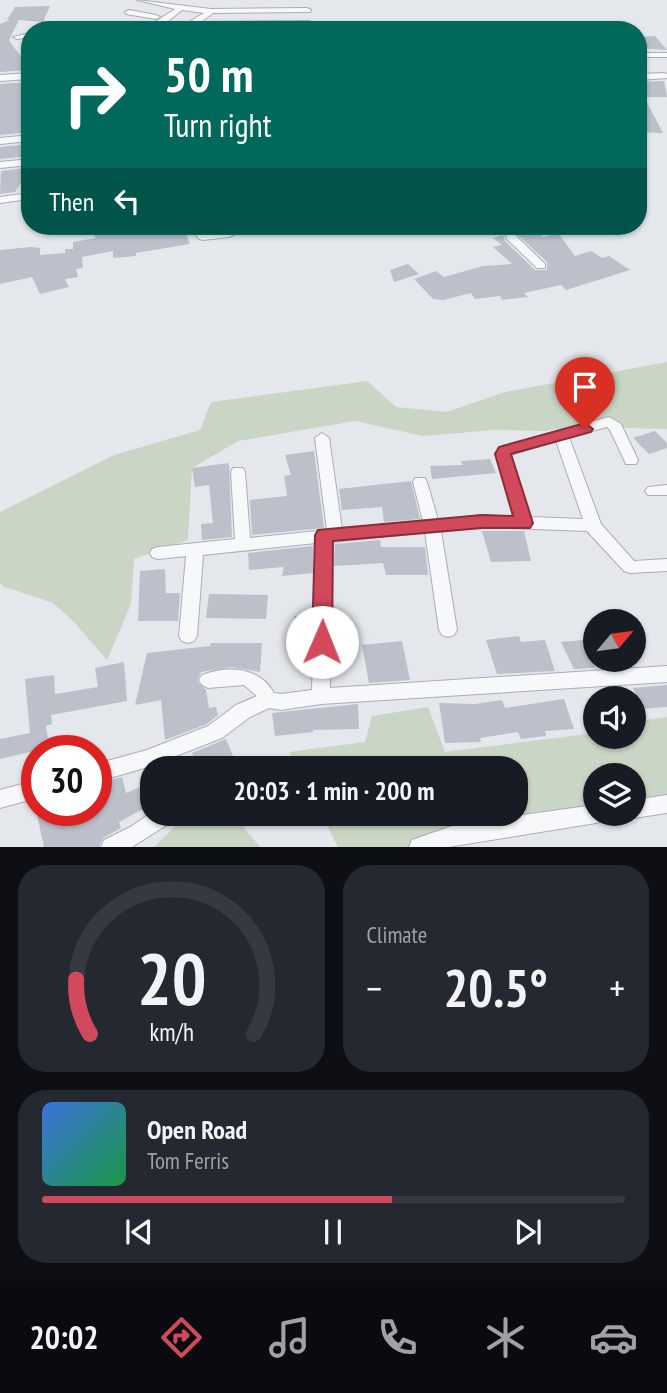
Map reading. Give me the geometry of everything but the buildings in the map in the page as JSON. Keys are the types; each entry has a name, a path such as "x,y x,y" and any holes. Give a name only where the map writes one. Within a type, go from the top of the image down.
{"street":[{"path":"141,0 211,11 306,10"},
{"path":"161,21 181,8"},
{"path":"196,21 211,11"},
{"path":"129,12 164,19"},
{"path":"146,15 148,21"},
{"path":"17,37 21,36"},
{"path":"647,55 667,55"},
{"path":"647,77 664,76"},
{"path":"0,78 21,77"},
{"path":"0,141 21,139"},
{"path":"0,165 21,163"},
{"path":"0,200 21,197"},
{"path":"202,235 220,235"},
{"path":"510,235 541,266"},
{"path":"524,523 503,454 507,449 609,422 616,427 631,460"},
{"path":"561,435 594,527 630,567 667,565"},
{"path":"321,696 330,534 322,438"},
{"path":"238,472 243,544"},
{"path":"420,482 433,525 444,584 448,630"},
{"path":"158,553 482,521 594,527"},
{"path":"188,636 195,549"},
{"path":"112,768 148,758 215,732 243,710 268,700 281,702 321,696 667,674"},
{"path":"208,680 251,678 258,682 268,700"},
{"path":"0,799 21,793"},
{"path":"646,807 667,804"},
{"path":"419,847 458,834 583,816"},
{"path":"111,847 149,826"}],"green space":[{"path":"667,362 667,429 626,428 605,418 586,425 544,431 494,430 423,436 355,421 238,441 192,468 188,540 134,559 131,604 107,660 73,621 53,603 2,586 0,582 0,512 114,455 200,430 211,402 367,381 396,407 447,412 505,392"},
{"path":"428,707 445,752 583,735 583,749 646,749 646,720 667,717 667,797 646,801 646,763 583,763 583,812 528,823 528,756 291,756 289,752 365,742 372,716"},
{"path":"176,826 243,826 260,847 154,847"},
{"path":"327,826 514,826 414,847 338,847"}],"route":[{"path":"322,642 324,535 482,521 524,523 503,454 507,449 585,429"}]}
